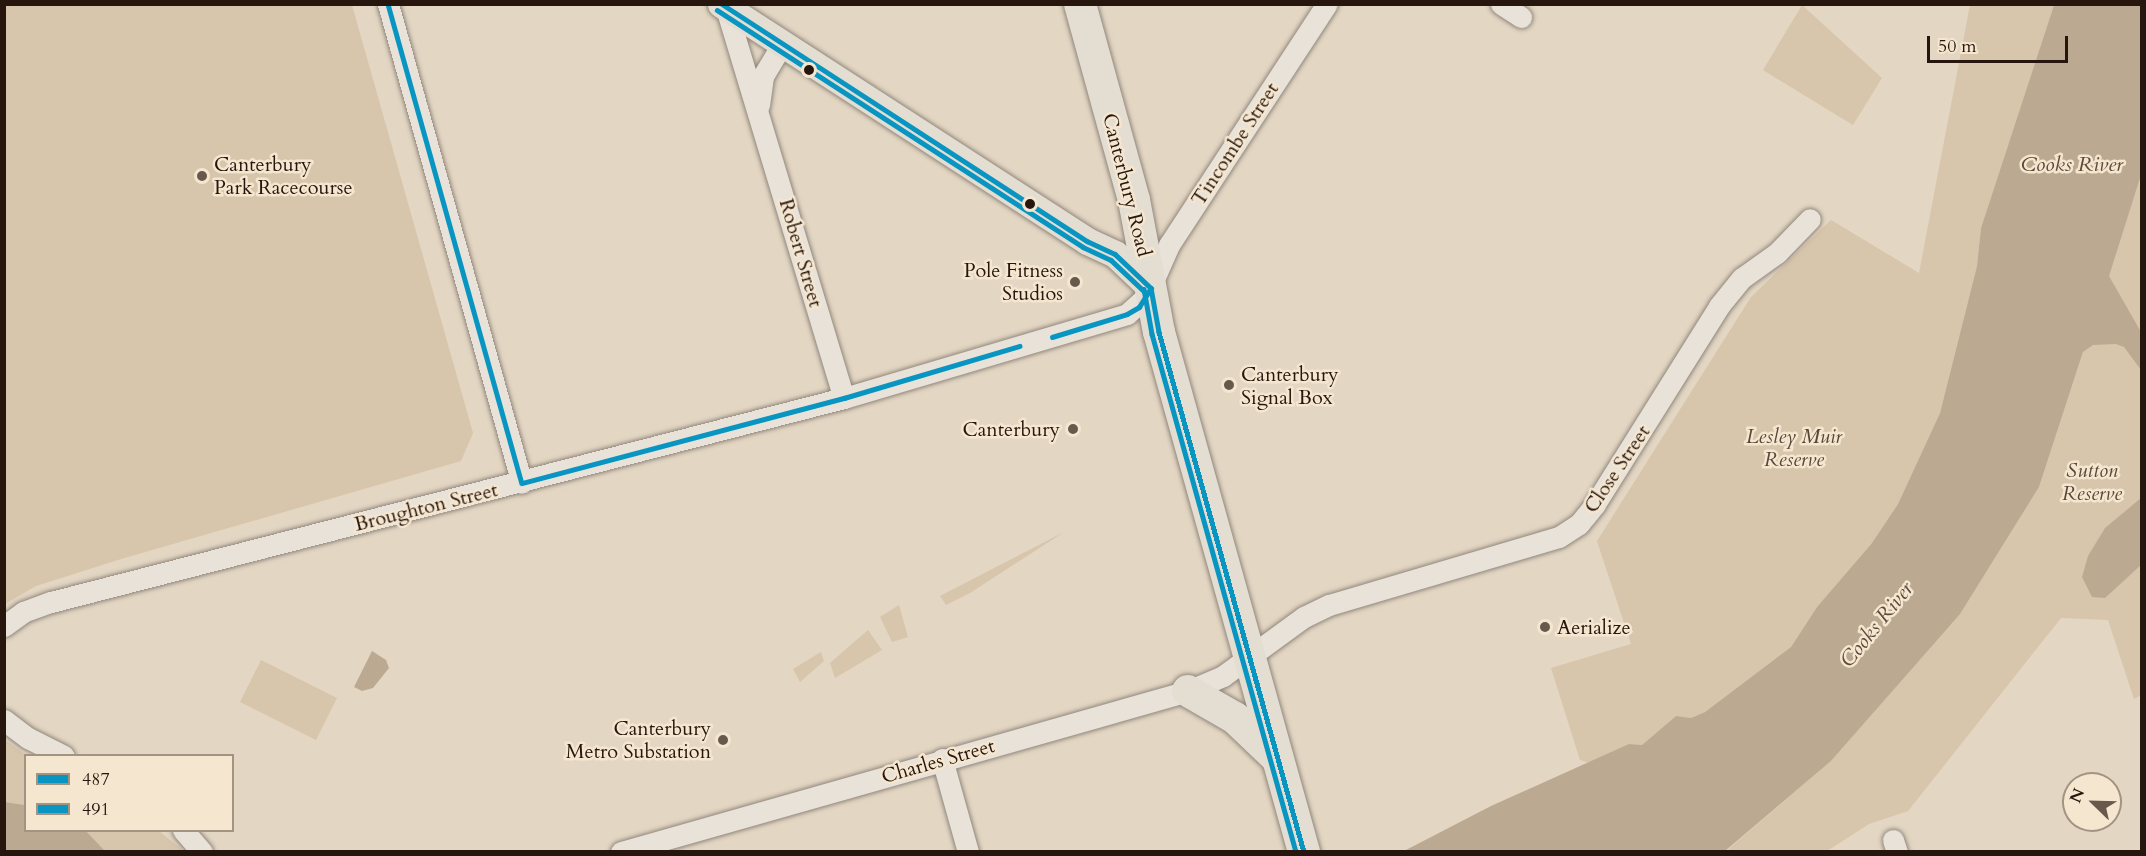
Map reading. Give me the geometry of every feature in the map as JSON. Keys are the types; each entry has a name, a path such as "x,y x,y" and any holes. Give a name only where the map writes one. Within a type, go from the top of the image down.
{"highway":[{"name":"Canterbury Road","path":"1080,4 1134,200 1159,332 1303,845"},
{"path":"1188,691 1235,718 1280,761"}],"main road":[{"path":"724,6 1087,241 1115,254 1151,288"}],"street":[{"path":"387,4 522,483"},
{"name":"Tincombe Street","path":"1151,288 1169,245 1327,4"},
{"path":"1501,4 1521,17"},
{"name":"Robert Street","path":"724,6 758,109 844,398"},
{"name":"Robert Street","path":"758,109 763,76 782,44"},
{"name":"Close Street","path":"1249,658 1304,617 1329,605 1559,537 1579,524 1659,406 1719,306 1742,278 1777,254 1810,219"},
{"name":"Broughton Street","path":"4,626 23,612 51,602 522,483 844,398 1120,317 1139,307 1151,288"},
{"name":"Charles Street","path":"621,852 1188,691 1223,676 1249,658"},
{"path":"4,720 28,738 60,754"},
{"path":"942,759 968,852"},
{"path":"184,832 202,852"}],"green space":[{"name":"Canterbury Park Racecourse","path":"5,4 352,5 473,433 461,461 121,559 36,586 5,604"},
{"path":"1802,5 1882,78 1853,125 1763,70"},
{"name":"Lesley Muir Reserve","path":"1970,5 2054,5 1981,228 1977,266 1940,413 1898,504 1872,543 1817,607 1791,647 1705,712 1691,718 1676,716 1642,745 1629,744 1592,764 1580,760 1551,668 1631,644 1597,541 1751,297 1831,220 1919,273"},
{"name":"Sutton Reserve","path":"2141,175 2141,695 2134,699 2108,620 2061,618 1908,811 1869,824 1827,851 1725,852 1831,761 1959,614 2039,487"},
{"path":"1064,532 970,593 946,605 940,596"},
{"path":"899,605 908,637 892,642 880,617"},
{"path":"868,630 882,650 835,678 830,663"},
{"path":"821,652 824,661 800,682 793,669"},
{"path":"261,660 337,698 316,740 240,702"},
{"path":"5,740 25,754 24,805 5,802"},
{"path":"87,832 160,832 184,851 105,851"}],"water":[{"name":"Cooks River","path":"2054,5 2141,5 2141,175 2109,276 2141,332 2141,370 2124,347 2116,344 2093,345 2083,352 2039,487 1960,614 1831,761 1725,851 1404,851 1491,806 1629,744 1642,745 1676,716 1691,718 1705,712 1791,647 1817,607 1872,543 1898,504 1940,413 1977,266 1981,228"},
{"path":"2141,498 2141,565 2105,598 2092,597 2082,577 2088,556 2105,528"},
{"path":"372,651 386,660 389,668 373,688 362,691 354,687"},
{"path":"5,802 24,805 24,832 87,832 105,851 5,851"}],"transit line":[{"name":"487","path":"388,4 522,483 844,398 1019,346"},
{"name":"487","path":"722,4 1087,241 1115,254 1151,288"},
{"name":"491","path":"717,10 1083,247 1111,260 1146,293"},
{"name":"487","path":"1151,288 1159,332 1304,852"},
{"name":"487","path":"1052,337 1127,314 1139,307 1151,288"},
{"name":"491","path":"1144,289 1152,334 1296,852"}],"place":[{"name":"Canterbury Park Racecourse","path":"202,176"},
{"name":"Pole Fitness Studios","path":"1075,282"},
{"name":"Canterbury Signal Box","path":"1229,385"},
{"name":"Canterbury","path":"1073,429"},
{"name":"Aerialize","path":"1545,627"},
{"name":"Canterbury Metro Substation","path":"723,740"}]}
